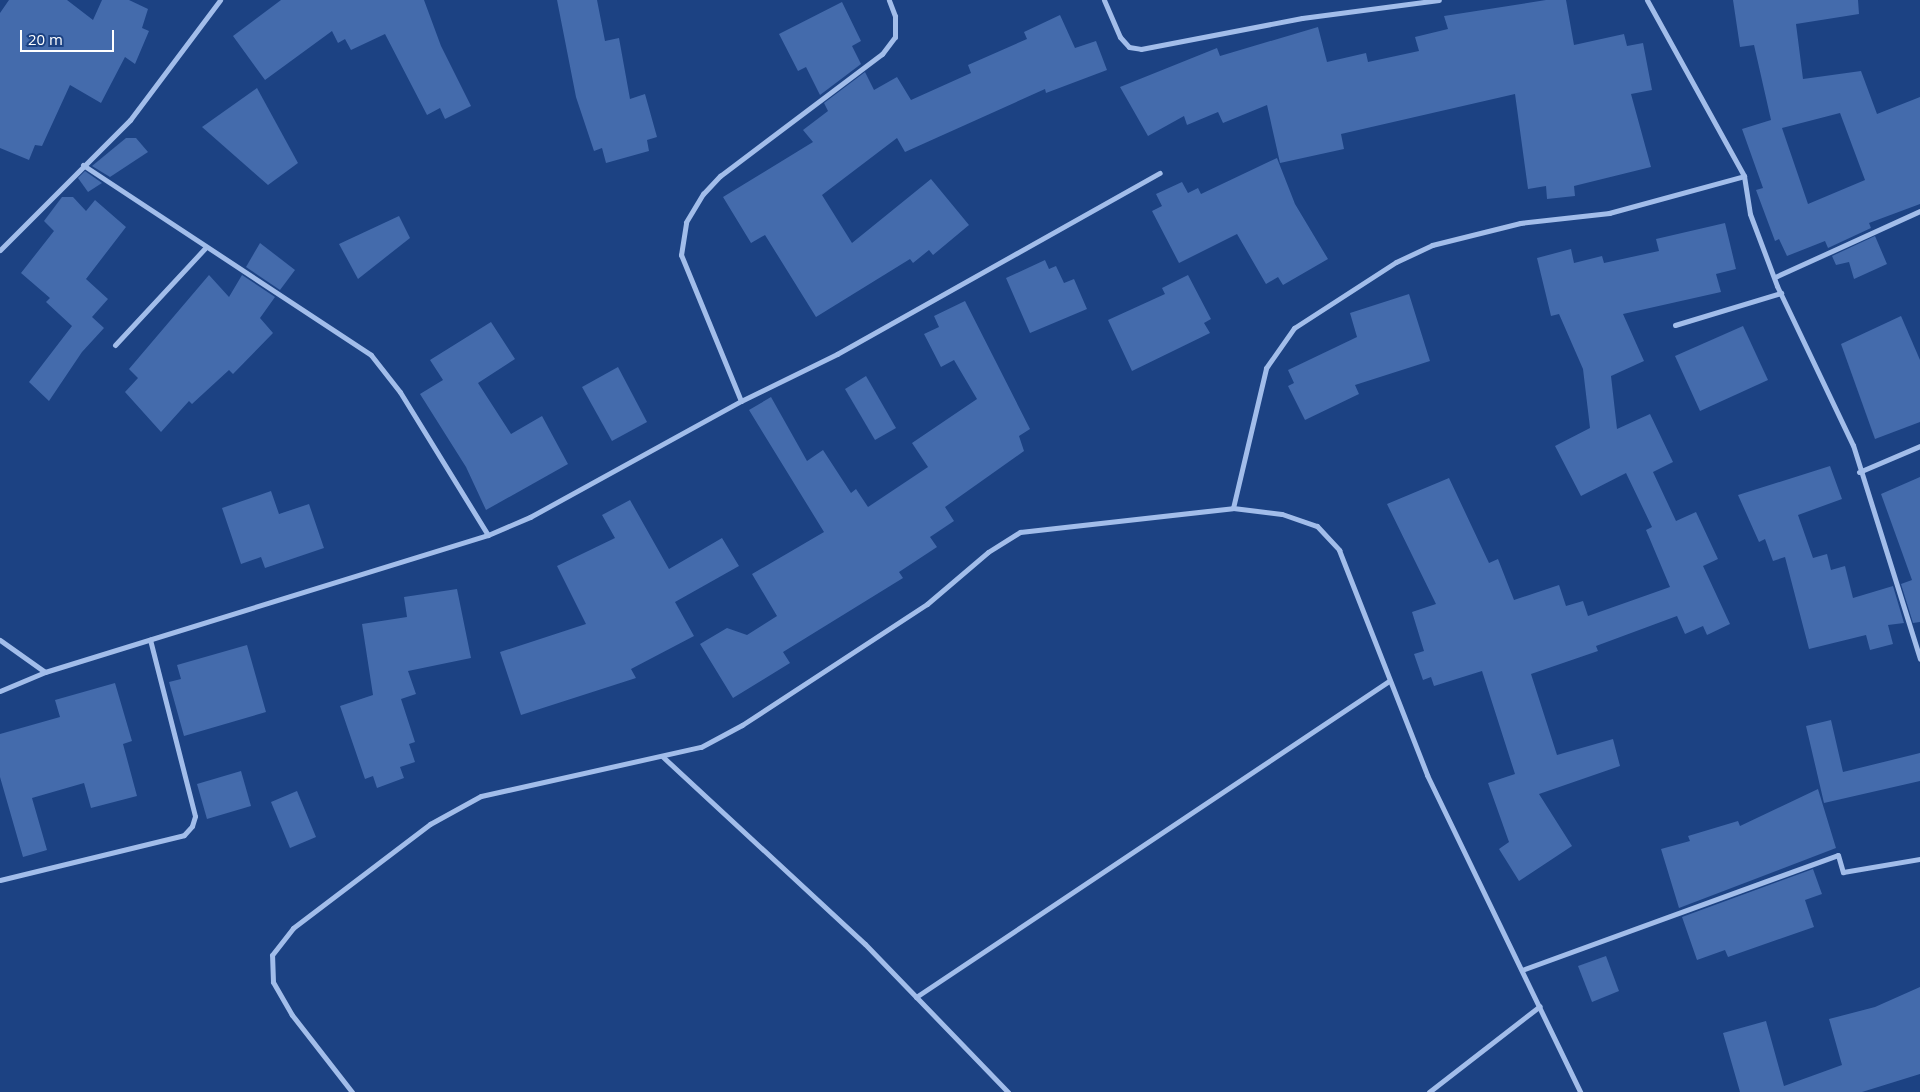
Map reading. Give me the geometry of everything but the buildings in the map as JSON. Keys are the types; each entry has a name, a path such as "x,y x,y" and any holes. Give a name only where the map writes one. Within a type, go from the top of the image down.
{"street":[{"path":"0,250 130,120 220,0"},
{"path":"740,401 681,255 686,222 703,194 720,176 882,54 895,37 895,16 890,0"},
{"path":"1104,0 1120,37 1130,46 1140,49 1302,18 1439,0"},
{"path":"1647,0 1744,176 1750,214 1780,293 1852,445 1858,472 1920,659"},
{"path":"83,165 205,248 371,355 400,392 488,535"},
{"path":"0,691 45,672 488,535 530,517 740,401 837,354 1160,173"},
{"path":"1233,508 1266,368 1294,328 1364,282 1432,245 1520,223 1609,213 1744,176"},
{"path":"1774,277 1920,211"},
{"path":"115,345 205,248"},
{"path":"1675,326 1780,293"},
{"path":"1858,472 1920,446"},
{"path":"352,1092 292,1015 273,982 272,955 293,928 430,824 481,796 701,747 742,725 927,604 988,552 1020,532 1233,508 1282,514 1317,526 1339,550 1427,774 1580,1092"},
{"path":"0,640 45,672"},
{"path":"0,880 184,835 192,826 195,816 150,640"},
{"path":"916,997 1389,681"},
{"path":"663,757 865,944 1008,1092"},
{"path":"1522,970 1838,855 1843,872 1920,859"},
{"path":"1429,1092 1540,1006"}]}
